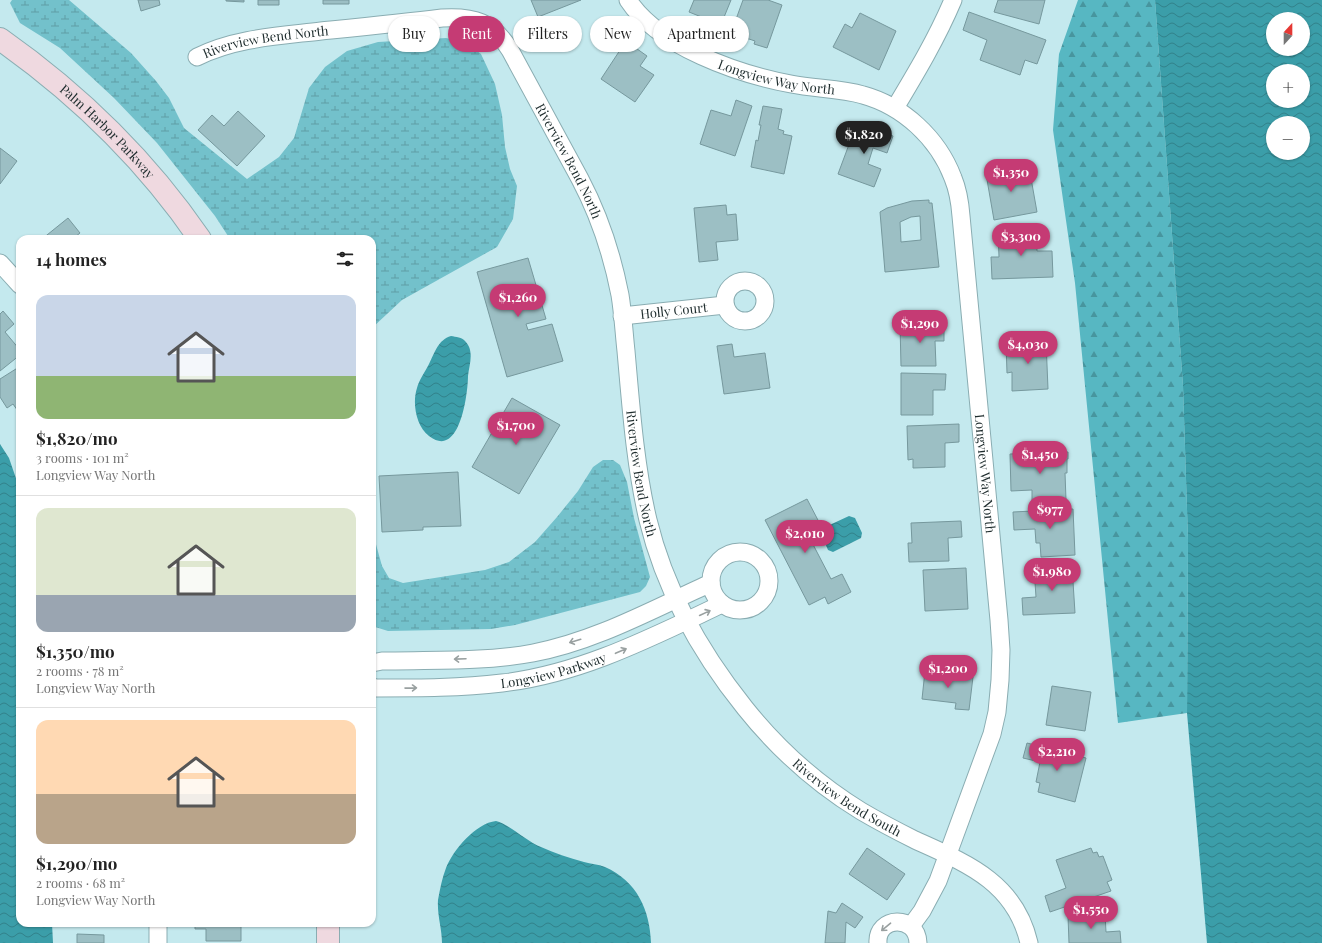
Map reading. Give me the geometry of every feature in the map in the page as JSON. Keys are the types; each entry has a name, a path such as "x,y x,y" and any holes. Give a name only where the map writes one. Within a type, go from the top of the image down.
{"street":[{"name":"Longview Way North","path":"628,0 641,17 662,35 702,56 752,74 792,84 862,94 896,108 920,127 941,154 953,178 959,202 1000,634 1000,680 997,712 993,729 948,854 935,889 911,926"},
{"path":"896,108 929,50 953,0"},
{"name":"Riverview Bend North","path":"197,57 224,46 262,38 442,18 474,20 490,26 501,36 590,198 608,248 620,295 634,430 645,502 654,542 668,583 687,621"},
{"name":"Palm Harbor Parkway","path":"0,39 66,90 112,132 154,179 197,235"},
{"path":"0,263 16,281"},
{"name":"Holly Court","path":"622,316 725,305"},
{"path":"737,552 755,556 762,562 767,570 769,580 768,589 764,598 750,609 731,609 722,604 713,592 711,583 713,570 717,564 728,555 737,552"},
{"name":"Longview Parkway","path":"376,663 382,661 499,658 535,652 609,630 711,583"},
{"name":"Longview Parkway","path":"376,688 434,687 503,683 541,676 619,652 722,604"},
{"name":"Riverview Bend South","path":"687,621 701,646 745,708 799,765 823,785 860,810 914,839 948,854 980,872 1000,888 1014,907 1029,943"},
{"path":"433,660 434,687"},
{"path":"878,943 879,933 883,927 889,923 896,922 903,922 911,926 915,931 918,943"},
{"path":"158,927 158,943"},
{"path":"328,927 328,943"}],"green space":[{"path":"12,0 69,0 131,53 169,98 184,128 247,179 279,157 294,138 309,88 325,67 347,51 378,42 388,41 388,52 440,52 440,38 448,38 448,52 478,52 481,54 495,84 502,115 505,147 510,169 517,186 513,219 497,247 402,300 376,324 376,235 227,235 215,216 157,143 114,98 60,48 20,23 10,3"},
{"path":"1078,0 1155,0 1183,386 1188,540 1187,713 1118,723 1075,283 1053,130 1059,54"},
{"path":"603,460 613,460 620,465 627,482 634,518 650,577 646,586 640,592 515,625 491,629 388,631 376,627 376,544 382,566 389,578 403,583 485,570 509,562 535,542 578,491 593,467"}],"water":[{"path":"1155,0 1322,0 1322,943 1207,943 1187,713 1188,540 1183,386"},
{"path":"451,336 459,337 465,341 470,349 471,354 468,384 464,409 455,432 448,439 440,441 429,436 421,426 416,414 415,400 419,382 437,347 443,340"},
{"path":"0,444 9,458 16,478 16,927 52,927 53,943 0,943"},
{"path":"849,516 855,518 862,533 861,538 833,552 828,550 821,534 823,528"},
{"path":"496,821 506,825 529,841 541,847 567,857 600,865 626,880 640,898 644,908 648,919 651,943 442,943 438,900 442,880 449,861 466,838 473,832 488,823"}],"building":[{"path":"138,0 159,0 160,5 141,11"},
{"path":"244,0 244,2 226,1"},
{"path":"258,0 279,0 279,5 258,5"},
{"path":"323,0 349,0 349,4 323,4"},
{"path":"531,0 581,0 541,16 538,16"},
{"path":"694,0 731,0 724,16 699,16 689,12"},
{"path":"743,0 768,0 782,5 767,48 754,44 755,41 749,39 749,16 737,16"},
{"path":"998,0 1045,0 1039,24 994,12"},
{"path":"969,12 1046,40 1037,64 1025,60 1020,75 980,60 987,40 963,30"},
{"path":"860,13 896,31 879,70 833,47 845,24 852,28"},
{"path":"619,52 641,52 647,56 640,66 654,75 635,102 601,79"},
{"path":"736,100 752,106 735,156 700,144 711,110 731,116"},
{"path":"763,106 782,109 778,129 784,131 783,134 792,136 784,174 751,167 756,140 758,141 761,125 759,125"},
{"path":"238,111 265,136 237,166 198,130 212,115 224,126"},
{"path":"857,123 893,136 887,153 873,148 868,164 881,169 874,187 838,174"},
{"path":"0,148 17,161 0,184"},
{"path":"1029,167 1037,212 994,220 986,174"},
{"path":"929,200 929,203 932,203 939,267 885,272 880,212 887,208 912,201","holes":["920,216 921,240 901,242 900,222 911,217"]},
{"path":"726,205 727,215 736,214 738,240 716,242 718,260 699,262 694,208"},
{"path":"68,218 80,233 78,235 47,235"},
{"path":"1036,229 1037,251 1052,251 1053,277 992,279 991,257 999,257 998,230"},
{"path":"528,258 546,319 526,324 528,330 552,324 563,361 507,377 477,272"},
{"path":"3,311 14,324 5,332 16,345 16,358 0,371 0,314"},
{"path":"944,323 944,341 935,341 936,366 901,366 900,324"},
{"path":"1046,341 1048,389 1012,391 1012,372 1007,373 1006,343"},
{"path":"732,344 734,357 765,353 770,388 724,394 717,346"},
{"path":"16,369 16,408 13,404 7,408 0,397 0,379"},
{"path":"901,373 946,374 945,390 933,390 933,415 901,415"},
{"path":"512,398 560,425 519,494 472,467"},
{"path":"959,424 959,442 945,443 945,467 913,468 913,459 908,460 907,426"},
{"path":"1068,452 1067,473 1065,473 1066,500 1032,502 1032,490 1011,491 1010,454"},
{"path":"458,472 461,526 423,527 423,530 382,532 379,476"},
{"path":"807,499 820,524 806,531 831,579 842,574 851,592 828,604 825,597 809,605 765,520"},
{"path":"1073,509 1075,555 1041,557 1040,543 1036,543 1035,529 1014,530 1013,512"},
{"path":"961,521 962,537 948,538 949,561 909,562 908,543 912,543 911,523"},
{"path":"1072,566 1075,613 1023,615 1022,598 1036,597 1034,568"},
{"path":"966,568 968,609 925,611 923,570"},
{"path":"925,671 973,677 969,710 955,709 956,703 922,699"},
{"path":"1052,686 1091,692 1085,731 1046,725"},
{"path":"1027,743 1086,758 1075,802 1038,792 1040,783 1036,782 1040,762 1023,758"},
{"path":"867,848 905,874 887,900 849,874"},
{"path":"1091,848 1093,853 1097,852 1099,857 1103,856 1112,880 1107,882 1111,891 1050,912 1045,896 1066,888 1056,860"},
{"path":"842,903 863,917 855,928 846,922 845,943 825,943 828,911 836,913"},
{"path":"1105,914 1106,932 1120,931 1121,943 1069,943 1068,916"},
{"path":"195,927 241,927 241,941 206,941 206,929 195,929"},
{"path":"77,934 104,935 104,943 77,943"}]}
